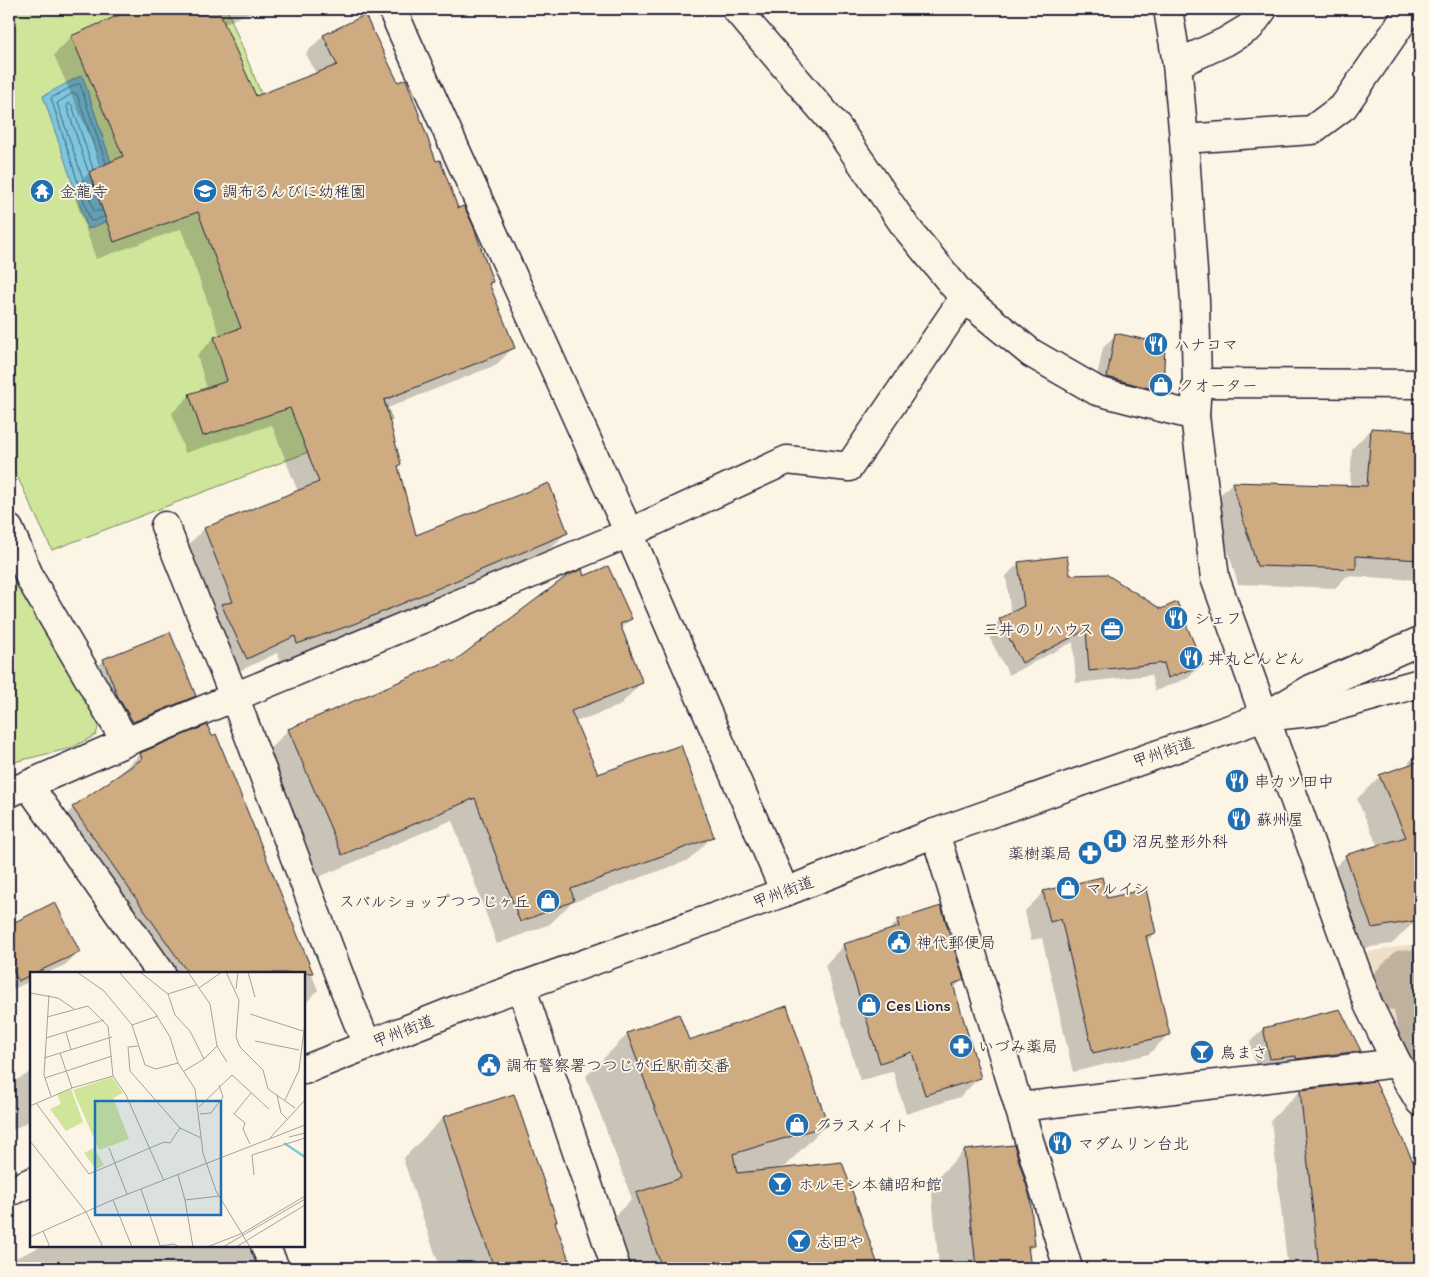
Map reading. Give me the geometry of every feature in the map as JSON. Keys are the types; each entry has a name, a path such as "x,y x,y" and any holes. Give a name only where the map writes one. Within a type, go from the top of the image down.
{"main road":[{"path":"392,9 630,533 785,892"},
{"path":"736,9 836,127 905,226 964,298 1031,353 1098,391 1194,416"},
{"path":"1168,9 1177,64 1184,138 1195,301 1197,383 1194,416 1215,578 1368,1004 1397,1063 1420,1102"},
{"path":"1177,64 1225,42 1250,27 1263,9"},
{"path":"1184,138 1312,130 1344,106 1411,9"},
{"path":"160,972 19,789 234,696 630,533 787,460 849,466 964,298"},
{"path":"1197,383 1420,384"},
{"path":"165,526 234,696 346,993 368,1045"},
{"path":"9,529 31,580 126,742"},
{"name":"甲州街道","path":"305,1070 521,986 785,892 935,833 1264,717 1311,689 1420,641"},
{"name":"甲州街道","path":"1264,717 1318,711 1420,683"},
{"path":"935,833 1068,1268"},
{"path":"521,986 616,1268"},
{"path":"1020,1107 1397,1063"},
{"path":"9,1192 30,1182"},
{"path":"265,1247 275,1268"}],"shaded area":[{"path":"1420,943 1420,1083 1384,1023 1362,953"}],"green space":[{"path":"9,9 227,9 392,420 52,550 9,459"},
{"path":"9,553 101,717 96,735 71,748 10,763"}],"water":[{"path":"82,75 128,213 88,229 43,96"}],"building":[{"path":"133,9 218,9 256,96 337,65 323,35 365,15 398,82 406,79 436,161 440,160 458,208 464,206 473,225 493,282 489,283 515,348 384,400 401,464 398,466 416,535 549,483 568,533 354,624 297,644 295,636 247,659 221,604 233,602 204,528 319,482 290,408 203,436 189,394 227,381 214,337 241,328 198,212 114,242 89,172 123,156 71,36"},
{"path":"1115,333 1165,344 1163,392 1107,377"},
{"path":"1371,428 1420,431 1420,560 1356,556 1356,569 1257,566 1232,482 1367,486"},
{"path":"1067,556 1070,575 1106,574 1161,609 1177,602 1203,665 1168,678 1164,663 1089,671 1086,630 1022,663 999,619 1024,606 1018,562"},
{"path":"608,566 632,619 620,624 643,683 571,711 598,774 681,745 714,837 571,889 574,901 520,922 475,798 342,855 288,729 450,660 453,662 567,576 582,569 584,576"},
{"path":"170,632 196,696 133,722 118,697 103,659"},
{"path":"207,725 212,736 216,734 313,973 187,972 72,807 142,759 140,753"},
{"path":"1420,761 1420,920 1372,928 1345,855 1406,837 1379,775"},
{"path":"1102,877 1107,898 1146,889 1156,933 1146,936 1170,1035 1093,1053 1061,919 1050,922 1043,891"},
{"path":"55,902 80,952 37,972 30,972 30,975 18,981 9,959 9,925"},
{"path":"941,906 964,980 953,984 981,1078 925,1095 912,1052 880,1063 843,944 899,927 897,920"},
{"path":"787,1006 828,1125 733,1154 737,1173 842,1162 879,1268 662,1268 636,1193 681,1178 627,1033 679,1014 689,1040"},
{"path":"1340,1009 1361,1051 1296,1059 1296,1056 1270,1059 1263,1028"},
{"path":"1375,1081 1420,1176 1420,1268 1319,1268 1300,1090"},
{"path":"514,1094 557,1221 555,1222 572,1268 494,1268 443,1117"},
{"path":"1014,1145 1030,1197 1035,1246 1028,1246 1031,1268 976,1268 964,1150"}],"place":[{"name":"金龍寺","path":"42,191"},
{"name":"調布るんびに幼稚園","path":"205,191"},
{"name":"ハナコマ","path":"1156,344"},
{"name":"クオーター","path":"1161,385"},
{"name":"シェフ","path":"1176,618"},
{"name":"三井のリハウス","path":"1112,629"},
{"name":"丼丸どんどん","path":"1191,658"},
{"name":"串カツ田中","path":"1237,781"},
{"name":"蘇州屋","path":"1239,819"},
{"name":"沼尻整形外科","path":"1115,841"},
{"name":"薬樹薬局","path":"1090,853"},
{"name":"マルイシ","path":"1068,888"},
{"name":"スバルショップつつじヶ丘","path":"548,901"},
{"name":"神代郵便局","path":"899,942"},
{"name":"Ces Lions","path":"869,1005"},
{"name":"いづみ薬局","path":"961,1046"},
{"name":"鳥まさ","path":"1202,1052"},
{"name":"調布警察署つつじが丘駅前交番","path":"489,1065"},
{"name":"グラスメイト","path":"797,1125"},
{"name":"マダムリン台北","path":"1060,1143"},
{"name":"ホルモン本舗昭和館","path":"780,1184"},
{"name":"志田や","path":"799,1241"}]}
